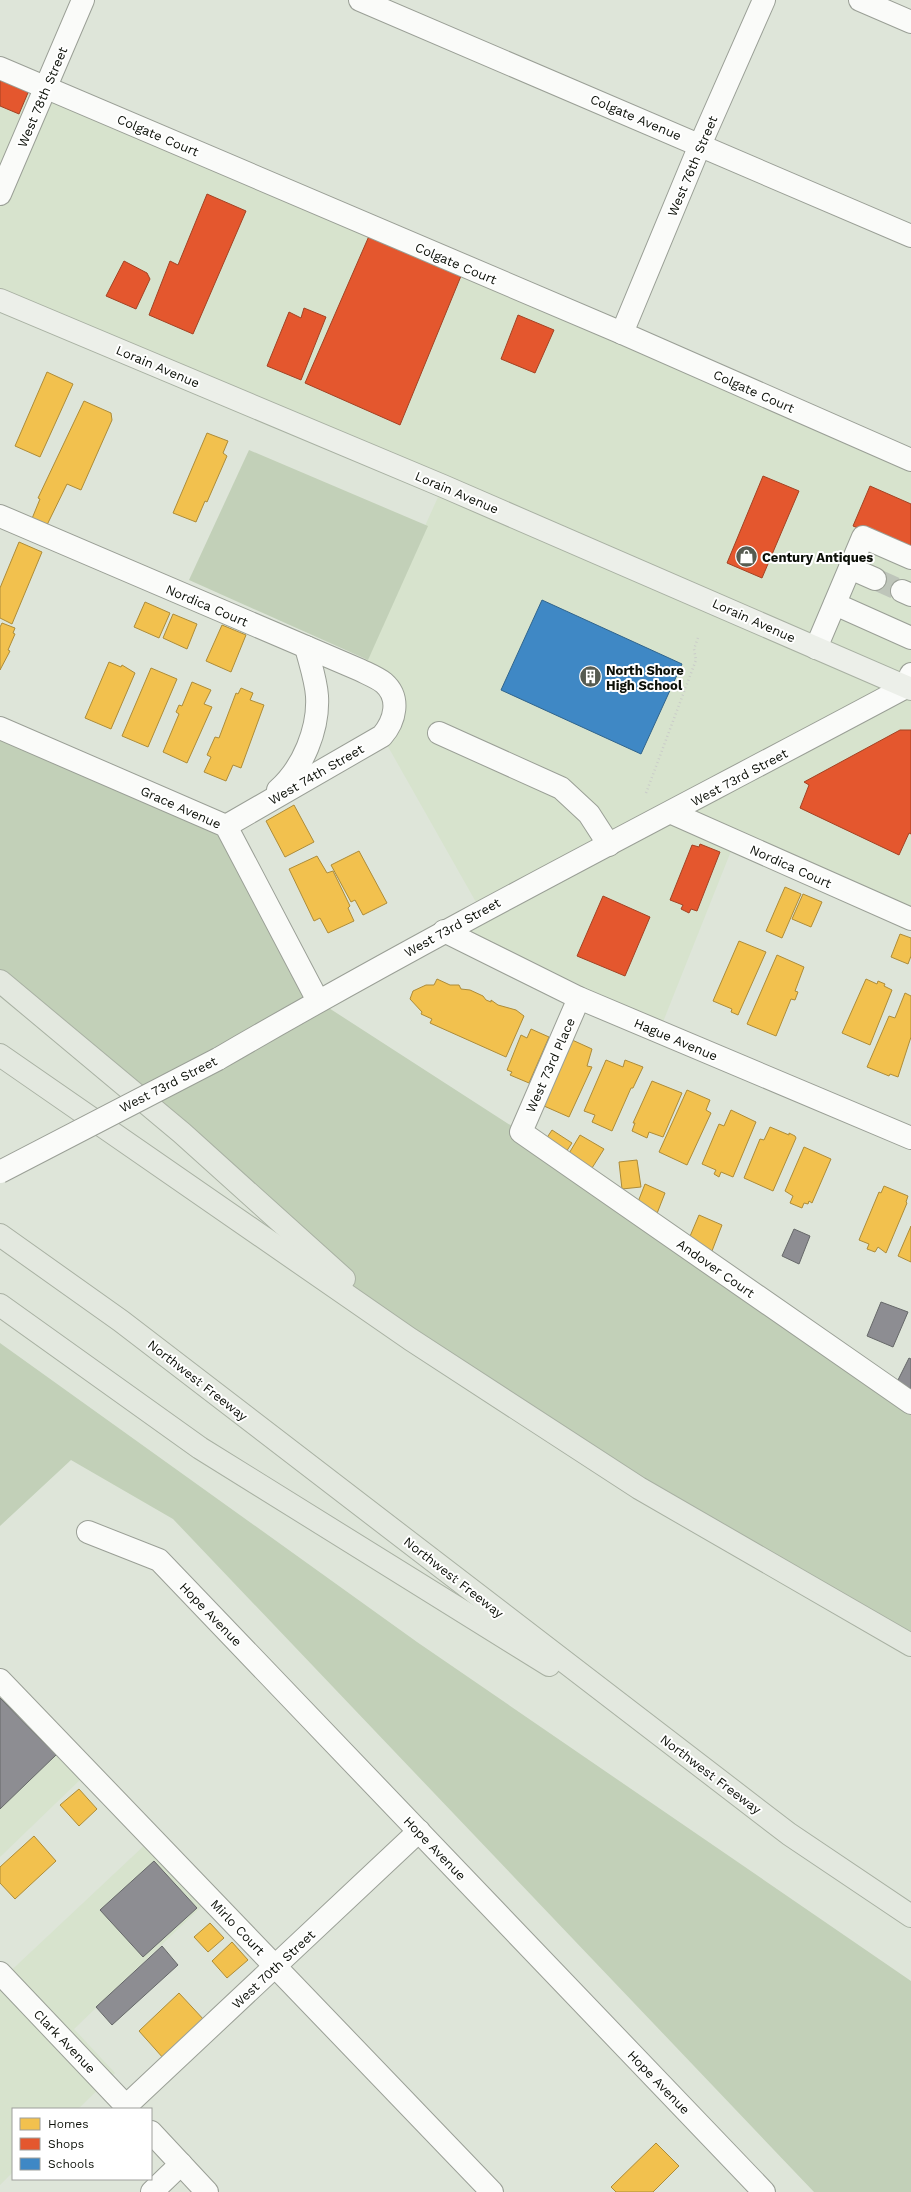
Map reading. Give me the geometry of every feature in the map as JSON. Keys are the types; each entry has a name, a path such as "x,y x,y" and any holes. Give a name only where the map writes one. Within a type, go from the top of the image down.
{"highway":[{"path":"0,981 182,1133 410,1339"},
{"path":"0,1055 410,1339 639,1488 911,1645"},
{"name":"Northwest Freeway","path":"0,1235 121,1321 789,1834 911,1916"},
{"path":"0,1305 200,1448 657,1733"}],"main road":[{"name":"Lorain Avenue","path":"0,300 450,489 816,648 909,683"}],"street":[{"name":"West 78th Street","path":"0,194 47,88 83,0"},
{"name":"Colgate Avenue","path":"360,0 911,236"},
{"name":"West 76th Street","path":"622,333 700,145 764,0"},
{"path":"860,0 911,22"},
{"name":"Colgate Court","path":"0,68 622,333 911,460"},
{"name":"Nordica Court","path":"0,516 306,647 383,682 394,696 394,712"},
{"path":"816,648 863,537 911,558"},
{"path":"850,568 875,579"},
{"path":"834,604 911,638"},
{"path":"257,809 286,783 298,766 309,743 316,721 317,695 306,647"},
{"name":"West 73rd Street","path":"0,1172 218,1059 444,931 538,880 672,813 909,683"},
{"name":"West 74th Street","path":"226,826 382,736 391,723 394,712"},
{"name":"Grace Avenue","path":"0,728 226,826 318,1001"},
{"path":"439,733 561,788 589,814 609,845"},
{"name":"Nordica Court","path":"672,813 911,918"},
{"name":"Hague Avenue","path":"444,931 579,998 911,1138"},
{"name":"West 73rd Place","path":"521,1132 579,998"},
{"name":"Andover Court","path":"521,1132 911,1403"},
{"name":"Hope Avenue","path":"88,1532 159,1560 764,2192"},
{"name":"Mirlo Court","path":"0,1680 492,2192"},
{"name":"West 70th Street","path":"128,2108 419,1831"},
{"name":"Clark Avenue","path":"0,1974 128,2108"},
{"path":"152,2133 208,2192"},
{"path":"152,2192 181,2164"}],"path":[{"path":"646,793 696,660 694,649 698,638"}],"shaded area":[{"path":"0,68 911,460 911,918 735,841 659,1032 444,931 481,911 382,736 394,712 360,670 443,486 0,300"},
{"path":"249,450 428,526 368,660 189,580"},
{"path":"0,728 226,826 318,1001 521,1132 911,1403 911,1645 410,1339 0,981"},
{"path":"0,1343 417,1642 911,1981 911,2192 814,2192 173,1519 71,1460 0,1526"},
{"path":"0,1690 84,1776 0,1857"},
{"path":"148,1842 205,1903 74,2029 115,2073 79,2108 12,2108 12,2173 0,2185 0,1981"}],"building: Homes":[{"path":"47,372 73,384 40,457 15,446"},
{"path":"84,401 111,413 112,420 81,490 67,484 46,527 31,521 40,499 38,498"},
{"path":"207,433 228,441 223,453 227,456 207,502 205,501 196,522 173,513"},
{"path":"19,542 42,552 12,624 0,618 0,588"},
{"path":"145,602 170,613 159,638 134,627"},
{"path":"173,614 197,624 187,649 163,638"},
{"path":"2,623 15,628 13,633 15,634 8,650 10,651 0,670 0,627"},
{"path":"222,625 246,635 231,672 206,661"},
{"path":"109,662 121,667 122,665 135,673 111,729 85,718"},
{"path":"151,668 177,679 148,747 122,736"},
{"path":"192,682 211,690 204,704 212,707 187,763 163,752 179,714 176,712 179,705 182,706"},
{"path":"241,688 253,693 250,700 264,705 241,768 233,765 226,781 204,772 211,757 207,755 215,737 219,738 236,693 238,694"},
{"path":"294,805 314,842 285,857 266,821"},
{"path":"359,851 387,903 363,915 355,900 351,902 331,865"},
{"path":"317,856 327,873 333,871 350,906 348,908 354,921 328,933 320,918 314,921 289,869"},
{"path":"785,887 801,894 782,938 766,931"},
{"path":"803,894 822,902 811,927 792,919"},
{"path":"900,934 911,938 911,956 908,964 891,957"},
{"path":"739,941 766,952 738,1015 731,1012 732,1009 713,1001"},
{"path":"777,955 804,967 795,991 798,992 795,1000 791,999 776,1036 747,1024"},
{"path":"437,979 450,985 459,985 461,989 470,990 483,996 486,1000 491,1002 491,1000 498,1005 516,1010 524,1016 506,1057 430,1023 432,1019 421,1014 422,1012 410,999 413,991 426,985 434,985"},
{"path":"866,979 877,984 878,981 885,984 884,986 892,990 870,1045 842,1033"},
{"path":"905,993 911,996 911,1037 898,1077 890,1074 889,1076 867,1067 889,1016 895,1018"},
{"path":"531,1029 549,1037 529,1083 510,1075 512,1072 507,1070 521,1035 527,1038"},
{"path":"570,1039 592,1049 587,1066 592,1067 569,1117 544,1106"},
{"path":"606,1060 623,1067 625,1060 643,1067 633,1088 631,1088 612,1131 592,1122 595,1115 584,1111"},
{"path":"652,1081 682,1093 663,1137 649,1132 647,1138 632,1131 635,1123 633,1123"},
{"path":"687,1090 710,1100 706,1110 711,1113 687,1165 659,1152"},
{"path":"731,1110 756,1122 733,1177 721,1172 719,1177 714,1174 716,1170 702,1164 719,1124 724,1126"},
{"path":"770,1127 789,1135 789,1133 796,1138 773,1191 744,1178 760,1139 764,1140"},
{"path":"552,1130 572,1143 564,1155 544,1142"},
{"path":"580,1135 604,1149 592,1168 568,1155"},
{"path":"804,1147 831,1159 812,1203 809,1201 808,1204 804,1203 802,1208 790,1203 793,1196 785,1191"},
{"path":"637,1160 641,1187 622,1189 619,1162"},
{"path":"645,1184 665,1193 656,1216 636,1207"},
{"path":"884,1186 908,1196 907,1203 886,1253 878,1247 875,1252 867,1249 869,1244 859,1240 879,1192 881,1193"},
{"path":"699,1215 722,1225 712,1251 688,1241"},
{"path":"911,1226 911,1262 898,1256"},
{"path":"79,1789 97,1809 79,1826 60,1805"},
{"path":"34,1836 56,1861 15,1899 0,1883 0,1867"},
{"path":"210,1923 224,1938 208,1952 194,1937"},
{"path":"232,1942 248,1960 227,1978 212,1961"},
{"path":"179,1993 205,2021 164,2059 139,2031"},
{"path":"656,2143 679,2166 653,2192 616,2192 611,2187"}],"building: Shops":[{"path":"0,75 30,88 19,114 0,106"},
{"path":"207,194 246,211 193,334 149,315 170,261 178,265"},
{"path":"369,236 461,276 400,425 305,383"},
{"path":"124,261 147,273 150,279 136,309 106,296"},
{"path":"304,308 326,317 301,380 267,366 289,312 301,318"},
{"path":"518,315 554,330 535,373 501,359"},
{"path":"763,476 799,491 762,578 727,563"},
{"path":"870,486 911,504 911,550 853,526"},
{"path":"900,730 911,730 911,834 909,833 899,855 800,808 809,785 804,782"},
{"path":"700,844 720,852 697,911 691,909 689,913 681,909 683,905 670,900 692,845 699,847"},
{"path":"603,896 650,917 625,976 577,956"}],"building: Schools":[{"name":"North Shore High School","path":"542,600 682,664 641,754 501,690"}],"building: Industry":[{"path":"794,1229 810,1236 799,1264 782,1256"},
{"path":"881,1302 908,1312 893,1347 867,1336"},
{"path":"909,1358 911,1359 911,1389 897,1382"},
{"path":"0,1698 56,1755 0,1809"},
{"path":"154,1861 197,1908 143,1957 100,1910"},
{"path":"162,1946 178,1965 112,2025 96,2007"}],"tunnel":[{"path":"875,579 902,591"}],"place":[{"name":"Century Antiques","path":"747,557"},
{"name":"North Shore High School","path":"591,677"}]}
